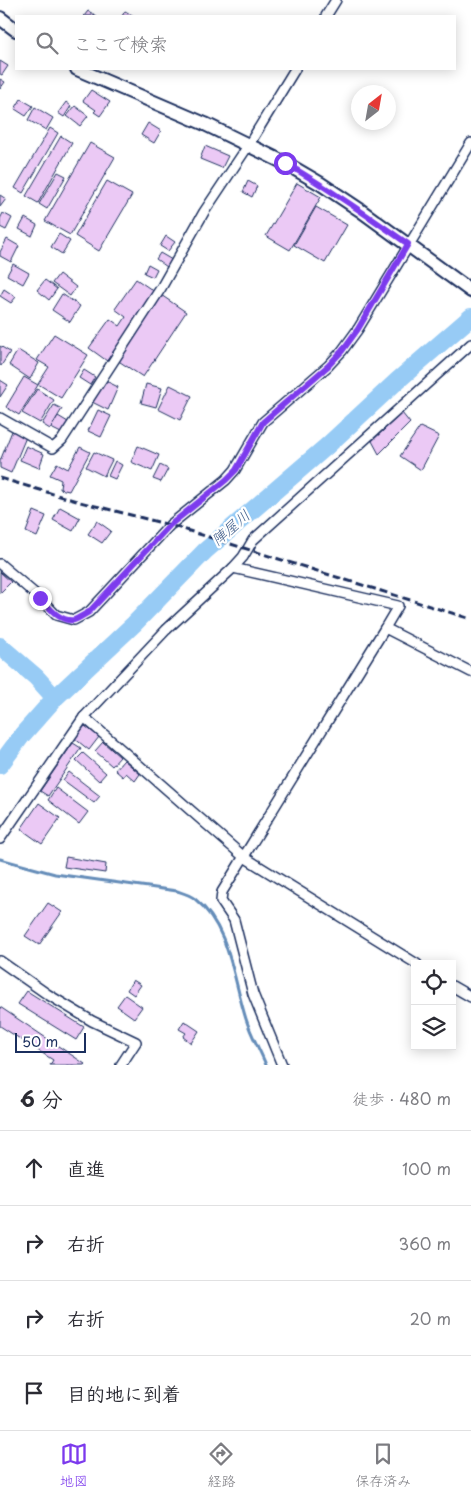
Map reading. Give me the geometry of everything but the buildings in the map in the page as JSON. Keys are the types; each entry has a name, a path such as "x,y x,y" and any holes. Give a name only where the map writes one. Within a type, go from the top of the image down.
{"street":[{"path":"327,15 336,0"},
{"path":"0,18 15,29"},
{"path":"79,70 205,124 285,163 321,184 408,244 471,291"},
{"path":"0,418 54,448 62,440 161,288 204,212 248,146 294,70"},
{"path":"0,564 40,598 56,615 74,620 89,612 170,525 236,470 263,422 328,366 342,351 358,329 471,143"},
{"path":"0,839 84,717 166,630 244,557 253,540 471,344"},
{"path":"233,568 398,606 222,892 221,901 234,920 253,994 282,1065"},
{"path":"386,628 471,672"},
{"path":"84,717 244,857 411,960"},
{"path":"0,960 47,994 77,1012 136,1042 121,1065"},
{"path":"456,988 471,997"}],"waterway":[{"name":"陣屋川","path":"0,765 23,734 55,698 134,624 205,551 327,446 397,381 471,317"},
{"name":"陣屋川","path":"0,646 36,677 55,698"},
{"path":"0,859 55,874 177,891 195,899 207,911 223,939 229,954 250,1031 266,1065"}],"railway":[{"path":"0,478 80,502 170,525 471,619"}],"route":[{"path":"40,598 56,615 64,618 74,620 89,612 170,525 236,470 263,422 328,366 342,351 358,329 408,244 321,184 285,163"}]}
